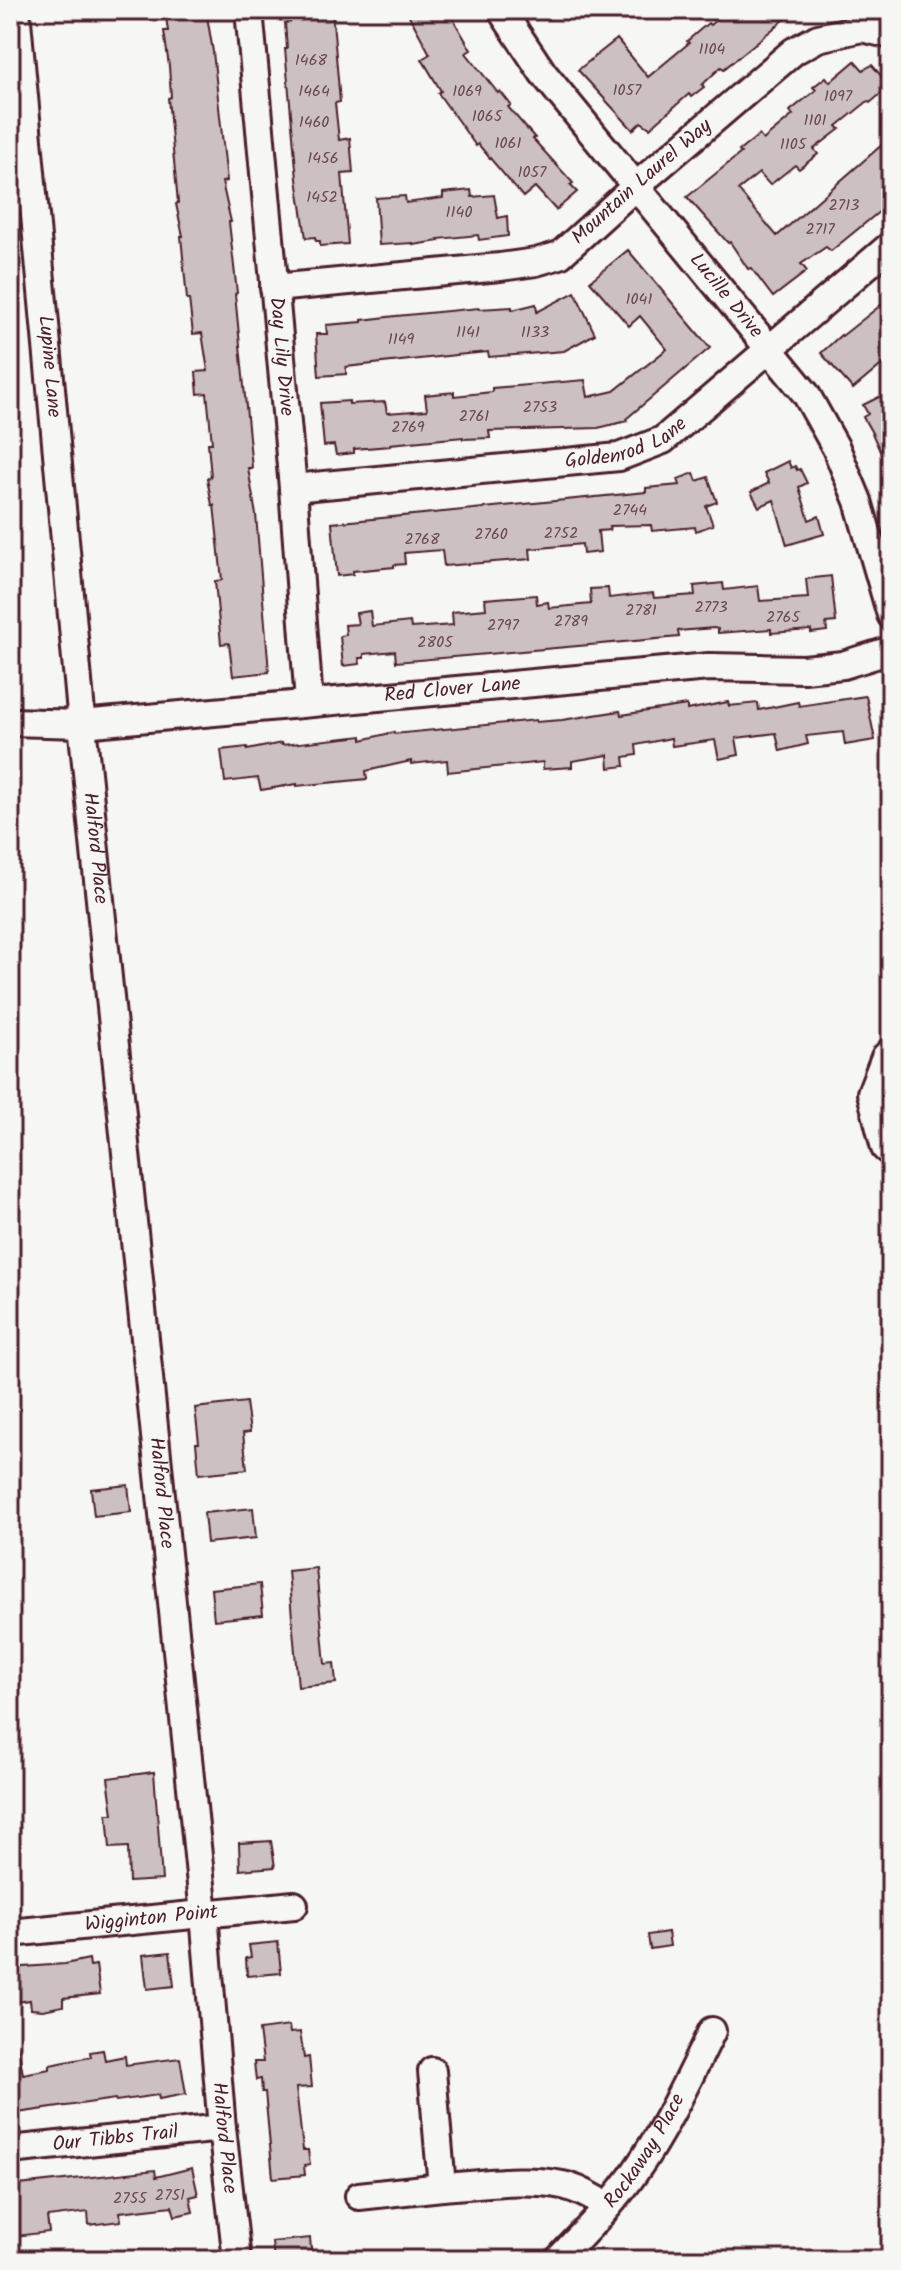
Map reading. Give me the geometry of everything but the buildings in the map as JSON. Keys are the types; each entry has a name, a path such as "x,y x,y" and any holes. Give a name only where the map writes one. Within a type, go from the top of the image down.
{"street":[{"name":"Lupine Lane","path":"16,10 82,724"},
{"name":"Day Lily Drive","path":"249,10 293,488 309,703"},
{"name":"Lucille Drive","path":"501,10 543,73 806,394 836,448 858,501 891,615"},
{"name":"Mountain Laurel Way","path":"274,288 500,267 560,255 794,51 818,38 862,28 891,35"},
{"name":"Goldenrod Lane","path":"293,488 619,457 663,440 891,245"},
{"name":"Red Clover Lane","path":"10,722 82,724 709,667 804,669 843,665 891,650"},
{"name":"Halford Place","path":"82,724 237,2260"},
{"path":"891,1051 885,1057 871,1093 885,1148 891,1153"},
{"name":"Wigginton Point","path":"10,1933 294,1905"},
{"name":"Rockaway Place","path":"558,2260 608,2206 654,2144 712,2031"},
{"path":"432,2071 442,2187"},
{"name":"Our Tibbs Trail","path":"10,2150 222,2128"},
{"path":"359,2196 503,2183 563,2185 608,2206"}]}
